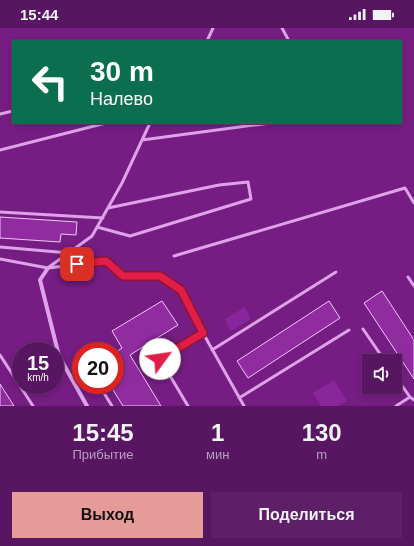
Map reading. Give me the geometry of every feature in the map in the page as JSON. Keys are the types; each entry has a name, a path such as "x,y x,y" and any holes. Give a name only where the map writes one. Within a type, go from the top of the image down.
{"street":[{"path":"48,268 40,280 59,356 87,406"}],"lane":[{"path":"207,40 213,28"},
{"path":"282,28 288,40"},
{"path":"0,114 12,111"},
{"path":"0,150 102,124"},
{"path":"48,268 92,236 122,183 150,124"},
{"path":"142,140 262,124"},
{"path":"97,227 130,236 251,199 248,182 219,185 108,208"},
{"path":"174,256 405,188 414,203"},
{"path":"0,212 103,218"},
{"path":"0,247 69,253"},
{"path":"0,259 48,268 106,261 123,276 160,276 181,290 212,350 244,406"},
{"path":"212,350 336,272"},
{"path":"408,278 414,286"},
{"path":"363,329 380,354"},
{"path":"239,398 349,330"},
{"path":"188,406 160,359 203,333"},
{"path":"0,355 33,406"},
{"path":"402,386 414,400"},
{"path":"105,394 112,406"},
{"path":"396,406 410,397"}],"shaded area":[{"path":"245,307 251,319 231,331 225,319"},
{"path":"334,380 347,401 338,406 321,406 313,393"}],"building":[{"path":"0,217 77,222 76,235 61,234 60,242 0,238"},
{"path":"382,291 414,340 414,379 402,361 402,354 398,354 364,303"},
{"path":"162,301 178,325 130,355 161,406 123,406 116,394 124,394 124,342 118,342 112,331"},
{"path":"329,301 340,318 248,378 237,361"},
{"path":"0,384 14,406 0,406"}],"route":[{"path":"77,264 106,261 123,276 160,276 181,290 203,333 160,359"}]}
